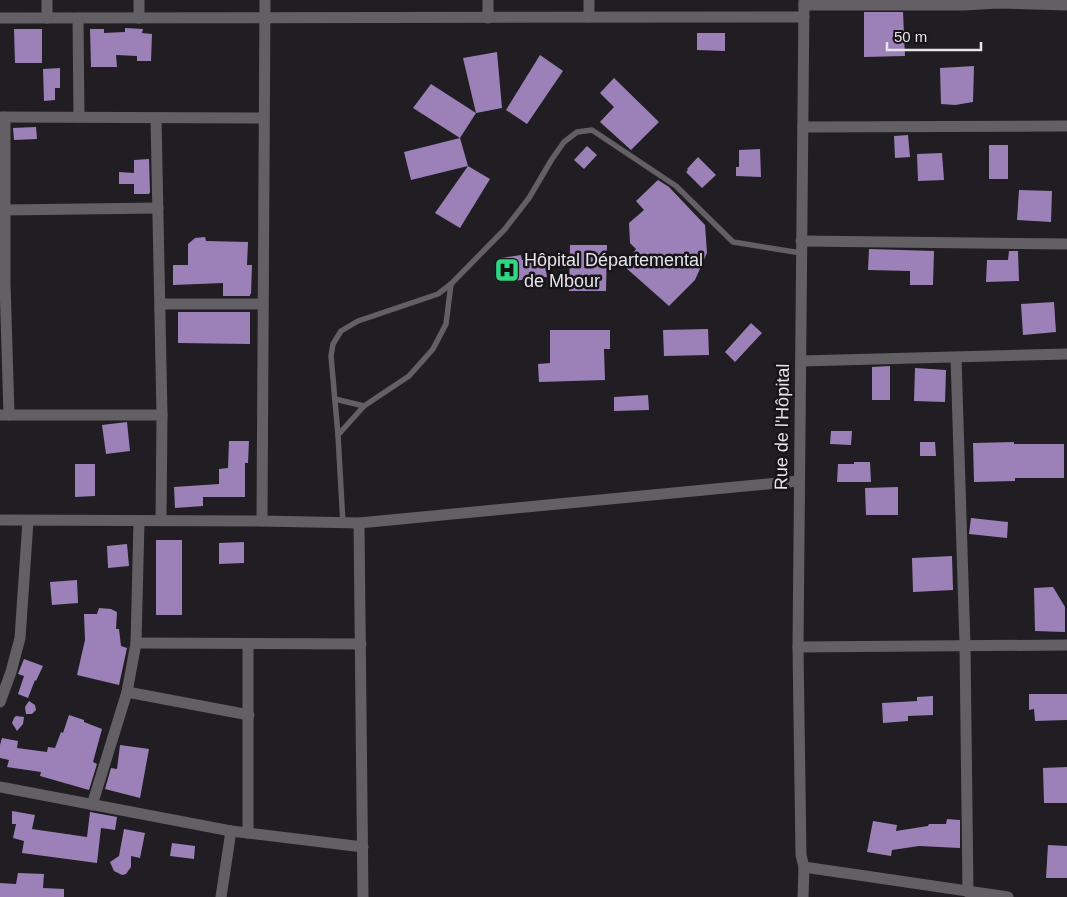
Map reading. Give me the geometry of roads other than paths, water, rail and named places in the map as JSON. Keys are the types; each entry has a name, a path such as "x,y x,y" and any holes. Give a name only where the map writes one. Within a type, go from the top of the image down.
{"street":[{"path":"47,0 47,18"},
{"path":"139,0 139,18"},
{"path":"262,521 265,0"},
{"path":"488,0 488,18"},
{"path":"589,0 589,18"},
{"path":"804,2 1060,3"},
{"name":"Rue de l'Hôpital","path":"803,897 804,867 801,855 798,647 804,2"},
{"path":"0,18 804,17"},
{"path":"78,18 79,117"},
{"path":"162,415 4,415 2,283 5,210 2,117 264,118"},
{"path":"156,118 161,304 161,520"},
{"path":"803,128 1067,126"},
{"path":"5,210 158,208"},
{"path":"802,247 1067,244"},
{"path":"161,304 263,304"},
{"path":"801,361 1067,354"},
{"path":"956,358 965,646 968,892"},
{"path":"0,520 262,521 343,524 799,481"},
{"path":"0,702 11,672 20,638 28,521"},
{"path":"92,804 126,692 136,644 139,521"},
{"path":"359,523 363,897"},
{"path":"136,644 361,644"},
{"path":"248,644 248,833"},
{"path":"798,647 1067,645"},
{"path":"126,692 249,715"},
{"path":"0,787 231,831 363,847"},
{"path":"221,897 231,831"},
{"path":"804,867 1008,897"}],"lane":[{"path":"343,524 331,356 332,344 341,331 358,321 438,294 451,284 505,229 529,198 564,142 578,132 592,130 676,186 733,242 802,247"},
{"path":"338,434 364,406 409,376 433,350 446,324 451,284"},
{"path":"335,399 364,406"}],"place":[{"name":"Hôpital Départemental de Mbour","path":"507,270"}]}
